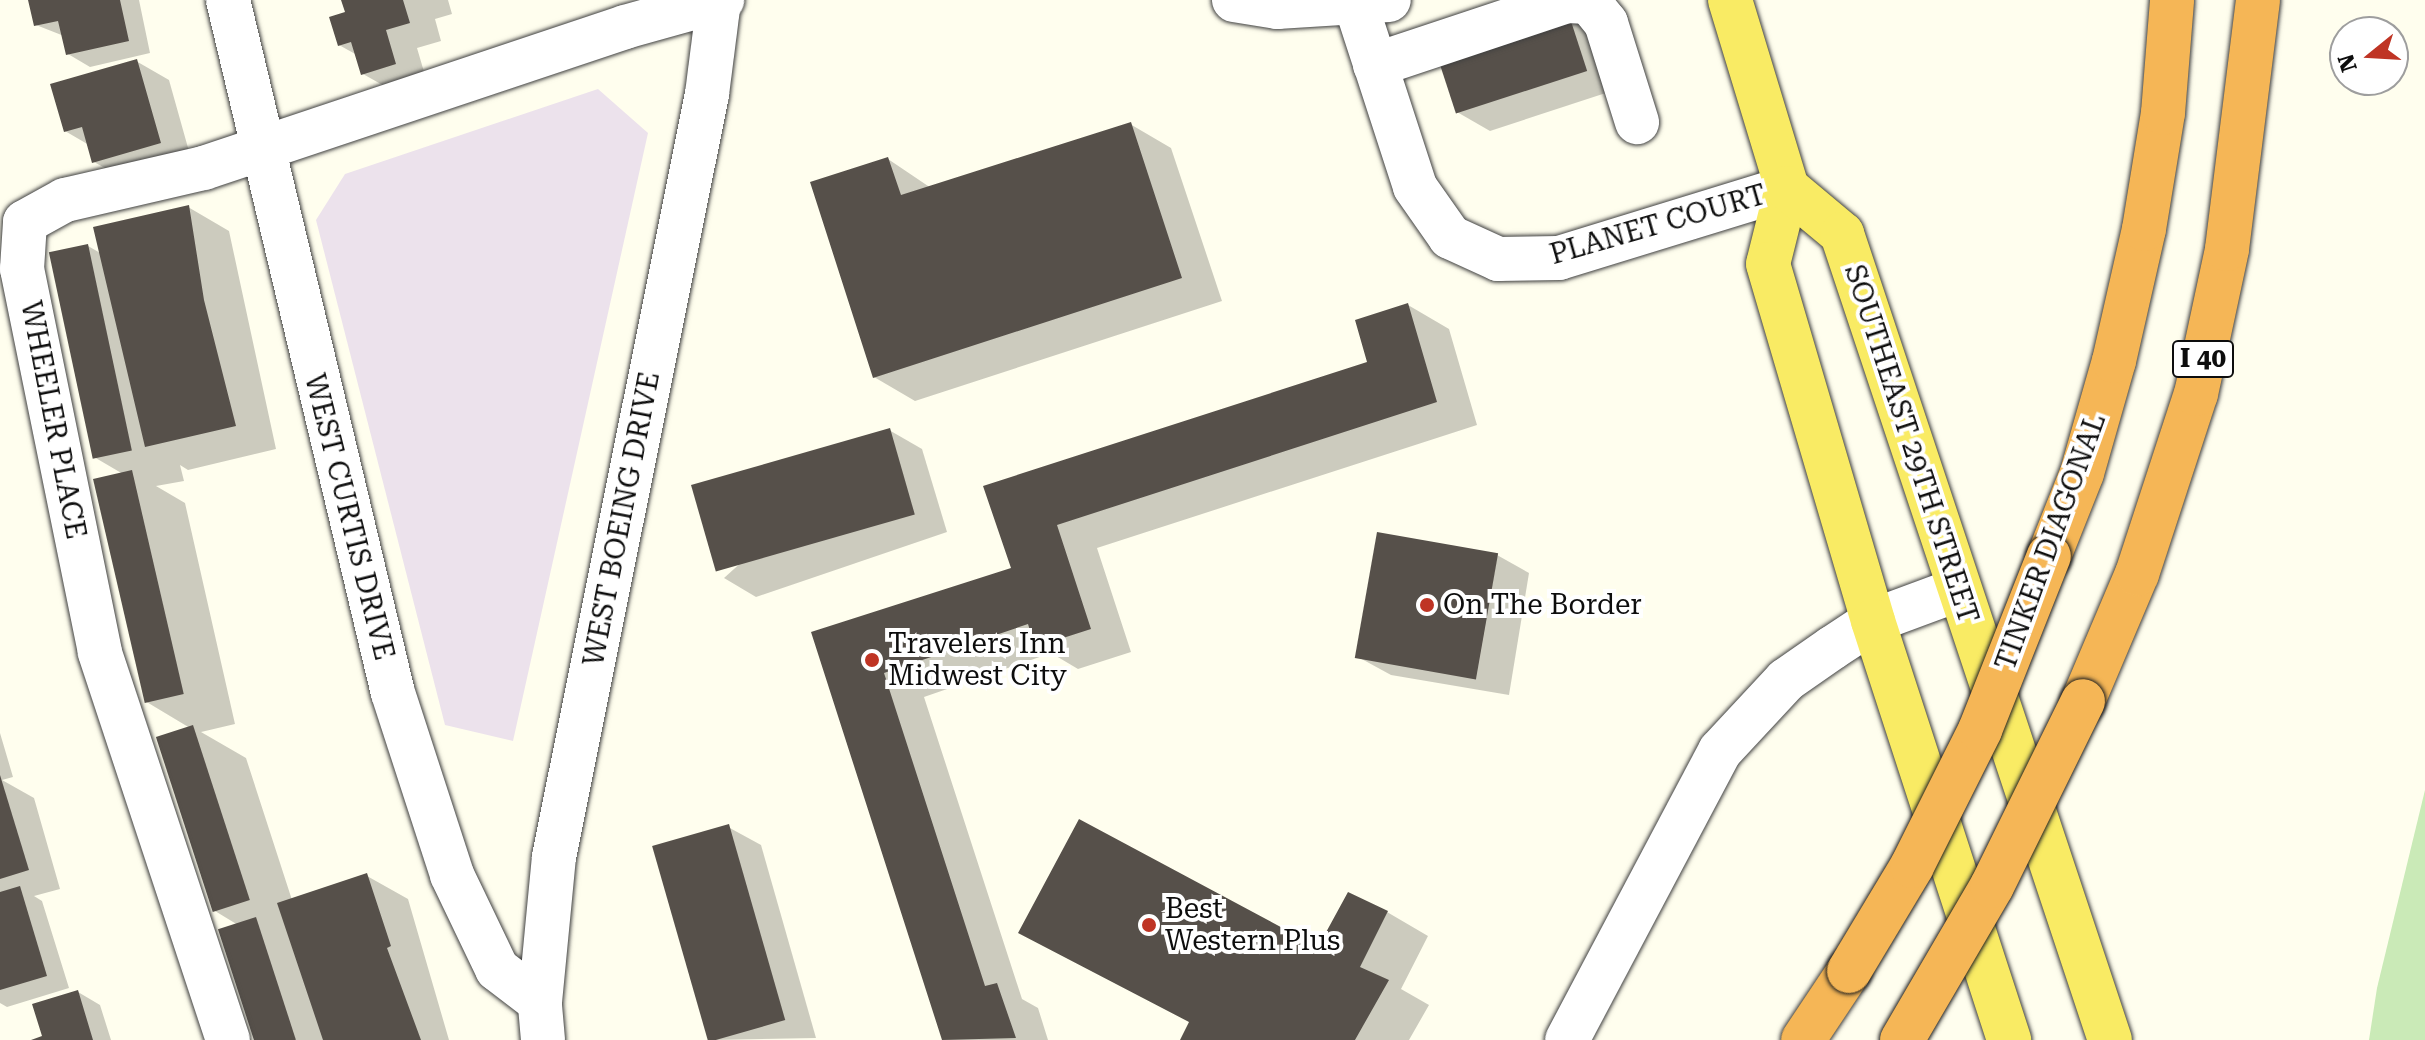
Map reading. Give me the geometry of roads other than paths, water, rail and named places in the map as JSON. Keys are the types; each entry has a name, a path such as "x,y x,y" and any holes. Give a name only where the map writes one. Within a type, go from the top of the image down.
{"highway":[{"name":"TINKER DIAGONAL","path":"1803,1040 1912,866 1980,730 2049,556 2106,389 2144,229 2163,113 2172,0"},
{"name":"I 40","path":"1902,1040 1992,886 2083,701 2137,574 2196,394 2227,249 2258,0"}],"main road":[{"path":"1730,0 1787,188 1768,264 1873,621 2009,1040"},
{"name":"SOUTHEAST 29TH STREET","path":"1787,188 1842,234 2110,1040"}],"street":[{"name":"WEST CURTIS DRIVE","path":"228,0 339,485 393,693 452,875 497,969 541,1021"},
{"name":"WHEELER PLACE","path":"228,1040 100,652 22,269 25,222 65,200 204,168 625,27 720,0"},
{"name":"WEST BOEING DRIVE","path":"541,1021 554,857 707,94 720,0"},
{"path":"1234,0 1277,7 1372,3"},
{"path":"1375,65 1567,1 1589,2 1606,23 1637,122"},
{"name":"PLANET COURT","path":"1372,3 1375,65 1415,187 1450,237 1498,259 1559,258 1787,188"},
{"path":"1567,1040 1720,751 1786,680 1873,621 1959,589"}],"place":[{"name":"On The Border","path":"1427,605"},
{"name":"Travelers Inn Midwest City","path":"872,660"},
{"name":"Best Western Plus","path":"1149,925"}]}
